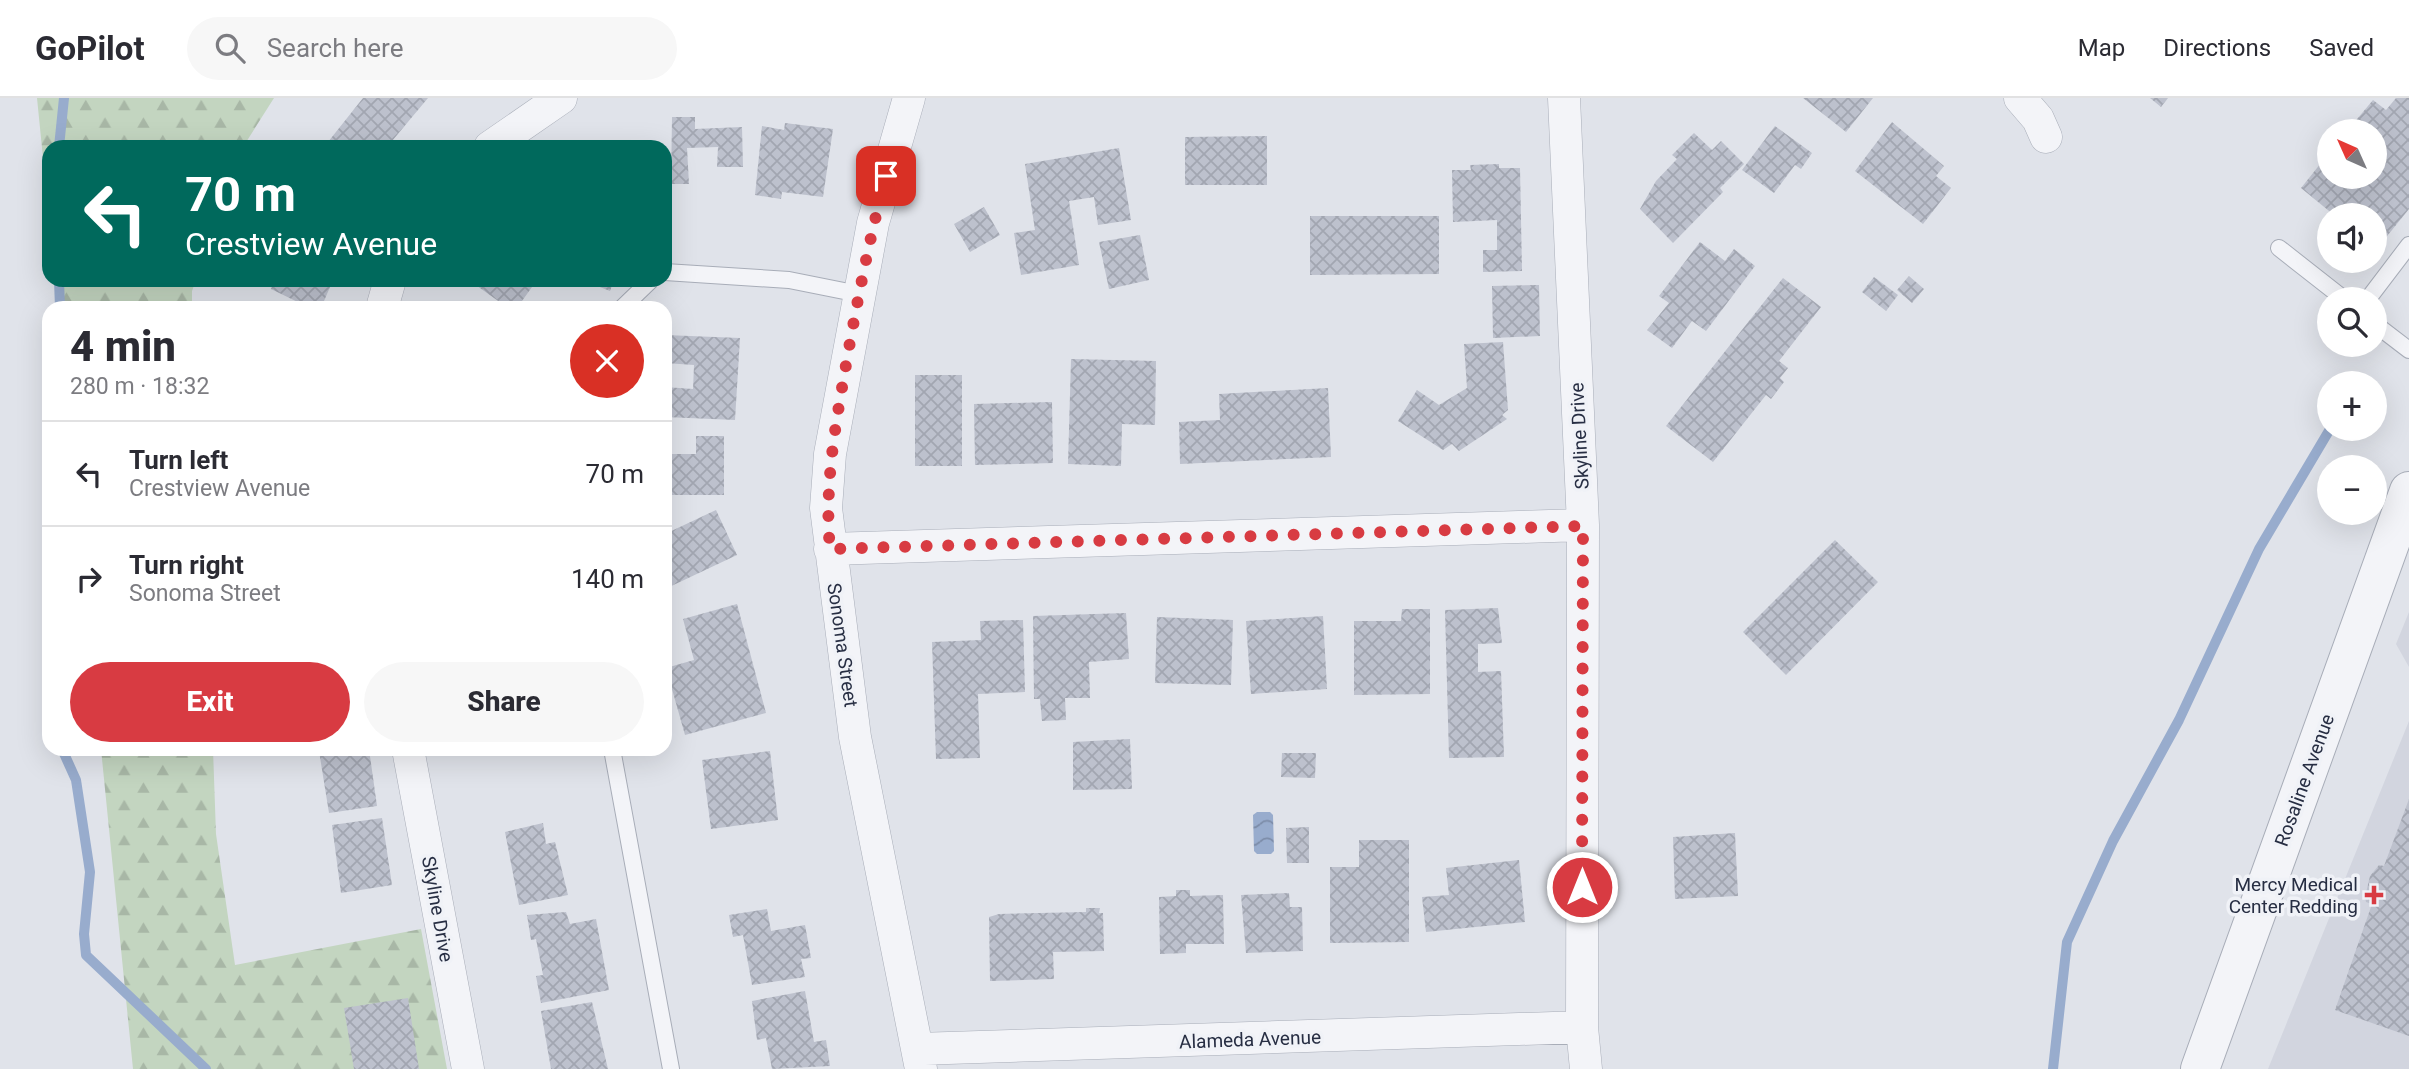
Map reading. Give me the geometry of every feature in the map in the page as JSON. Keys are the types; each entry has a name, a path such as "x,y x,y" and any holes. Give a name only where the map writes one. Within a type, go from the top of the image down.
{"street":[{"path":"499,140 561,98"},
{"name":"Sonoma Street","path":"909,98 873,223 830,454 826,508 855,737 919,1059"},
{"name":"Skyline Drive","path":"1564,98 1583,526 1582,1027 1586,1069"},
{"path":"2020,98 2038,119 2046,137"},
{"name":"Rosaline Avenue","path":"2200,1069 2409,491"},
{"path":"830,549 1583,526"},
{"name":"Skyline Drive","path":"409,756 468,1069"},
{"name":"Alameda Avenue","path":"919,1059 1582,1027"}],"lane":[{"path":"2377,287 2409,245"},
{"path":"2279,248 2329,287"},
{"path":"672,272 789,279 859,294"},
{"path":"629,301 644,287"},
{"path":"2387,333 2409,350"},
{"path":"613,756 671,1069"}],"shaded area":[{"path":"2409,612 2409,667 2396,644"},
{"name":"Mercy Medical Center Redding","path":"2409,721 2409,1069 2268,1069"}],"green space":[{"path":"37,98 274,98 247,140 42,140 42,148"},
{"path":"56,287 193,287 192,301 57,301"},
{"path":"102,756 213,756 216,834 235,965 421,929 447,1069 133,1069"}],"water":[{"path":"1257,812 1270,812 1273,815 1274,851 1271,854 1257,854 1254,851 1253,815"}],"building":[{"path":"363,98 428,98 393,140 330,140"},
{"path":"1803,98 1873,98 1846,132"},
{"path":"2150,98 2168,98 2161,107"},
{"path":"2396,98 2409,98 2409,209 2387,236 2387,203 2319,203 2301,188 2317,168 2317,189 2387,189 2387,119 2357,119 2373,100 2386,110"},
{"path":"672,117 695,117 695,129 742,127 743,167 717,167 718,147 687,148 689,184 672,184"},
{"path":"1892,122 1944,166 1936,176 1951,188 1923,224 1855,171"},
{"path":"785,123 833,129 823,197 782,192 781,199 755,195 762,126 784,130"},
{"path":"1775,126 1812,153 1801,169 1795,165 1774,193 1742,170"},
{"path":"1694,133 1712,150 1721,141 1744,164 1720,188 1723,192 1673,243 1640,209 1656,181 1677,159 1672,155"},
{"path":"1267,136 1267,185 1185,185 1185,137"},
{"path":"1119,148 1131,220 1098,225 1094,197 1069,201 1079,265 1021,275 1014,233 1035,230 1025,164"},
{"path":"1499,164 1499,168 1520,168 1522,271 1483,272 1483,250 1497,250 1497,220 1453,222 1452,170 1471,170 1470,165"},
{"path":"984,207 1000,235 970,252 954,224"},
{"path":"1310,216 1439,216 1439,274 1310,275"},
{"path":"1140,235 1149,280 1109,289 1099,242"},
{"path":"1700,242 1725,261 1734,249 1755,266 1706,331 1692,321 1672,348 1647,330 1669,303 1659,296"},
{"path":"1909,276 1924,289 1912,303 1897,290"},
{"path":"1874,277 1898,295 1886,311 1862,292"},
{"path":"1783,278 1821,307 1779,361 1788,368 1780,378 1784,382 1771,399 1766,395 1713,462 1666,426"},
{"path":"1539,285 1540,336 1493,338 1492,286"},
{"path":"330,287 324,301 296,301 271,289"},
{"path":"479,287 532,287 522,301 498,301"},
{"path":"672,335 740,338 735,420 672,417 672,388 693,389 694,365 672,363"},
{"path":"1503,342 1508,410 1502,415 1507,419 1459,451 1452,444 1443,450 1398,421 1417,390 1439,405 1467,388 1464,344"},
{"path":"1071,359 1156,361 1155,425 1122,424 1121,466 1068,464"},
{"path":"915,375 962,375 962,466 915,466"},
{"path":"1328,388 1331,457 1180,464 1179,422 1220,420 1219,394"},
{"path":"1052,402 1053,463 975,465 974,404"},
{"path":"696,436 724,436 724,495 672,495 672,454 696,454"},
{"path":"716,510 737,555 672,586 672,531"},
{"path":"1835,540 1878,582 1786,675 1743,632"},
{"path":"737,604 766,713 685,735 672,689 672,666 694,660 683,619"},
{"path":"1498,608 1502,643 1478,644 1478,672 1501,671 1504,757 1449,758 1445,610"},
{"path":"1402,609 1430,609 1430,694 1354,695 1354,621 1401,621"},
{"path":"1126,613 1129,659 1089,662 1090,698 1065,698 1066,720 1042,721 1040,699 1034,699 1033,616"},
{"path":"1323,616 1327,689 1251,694 1246,621"},
{"path":"1157,617 1233,620 1231,685 1155,683"},
{"path":"1023,620 1025,692 978,694 980,758 936,759 932,642 981,640 980,621"},
{"path":"1130,739 1132,789 1073,790 1073,742"},
{"path":"770,751 778,820 711,829 702,760"},
{"path":"1282,753 1316,753 1315,778 1281,777"},
{"path":"320,756 370,756 377,806 329,813"},
{"path":"2409,799 2409,1036 2335,1010 2372,904 2366,902 2365,897 2370,876 2379,865 2384,866"},
{"path":"382,818 392,885 341,893 332,825"},
{"path":"543,823 546,844 555,842 568,895 519,905 505,832"},
{"path":"1309,827 1309,863 1287,863 1286,828"},
{"path":"1735,833 1738,896 1675,899 1673,837"},
{"path":"1359,840 1409,840 1409,942 1330,943 1330,867 1359,867"},
{"path":"1519,860 1525,922 1426,932 1422,897 1449,895 1446,868"},
{"path":"1176,890 1190,890 1190,896 1223,895 1224,944 1186,944 1186,953 1160,954 1159,897 1176,896"},
{"path":"1289,893 1290,907 1302,907 1303,951 1246,953 1241,895"},
{"path":"1086,908 1100,908 1099,913 1103,913 1104,951 1053,952 1054,979 990,981 989,917 999,914 1086,912"},
{"path":"767,909 771,931 805,925 811,958 801,959 805,977 752,985 743,935 733,937 729,915"},
{"path":"566,912 570,924 596,919 609,990 541,1003 536,976 543,975 536,939 531,940 527,915"},
{"path":"805,991 814,1042 826,1040 830,1066 772,1069 766,1038 757,1040 752,1001"},
{"path":"408,998 419,1069 354,1069 344,1008"},
{"path":"592,1002 608,1069 551,1069 541,1011"}],"waterway":[{"path":"60,140 64,98"},
{"path":"59,287 60,301"},
{"path":"2053,1069 2067,942 2113,841 2179,720 2259,549 2323,441"},
{"path":"65,756 76,780 90,872 84,934 86,955 206,1069"}],"place":[{"name":"Mercy Medical Center Redding","path":"2374,895"}],"route":[{"path":"886,176 873,223 830,454 826,508 830,549 1583,526 1582,887"}]}
